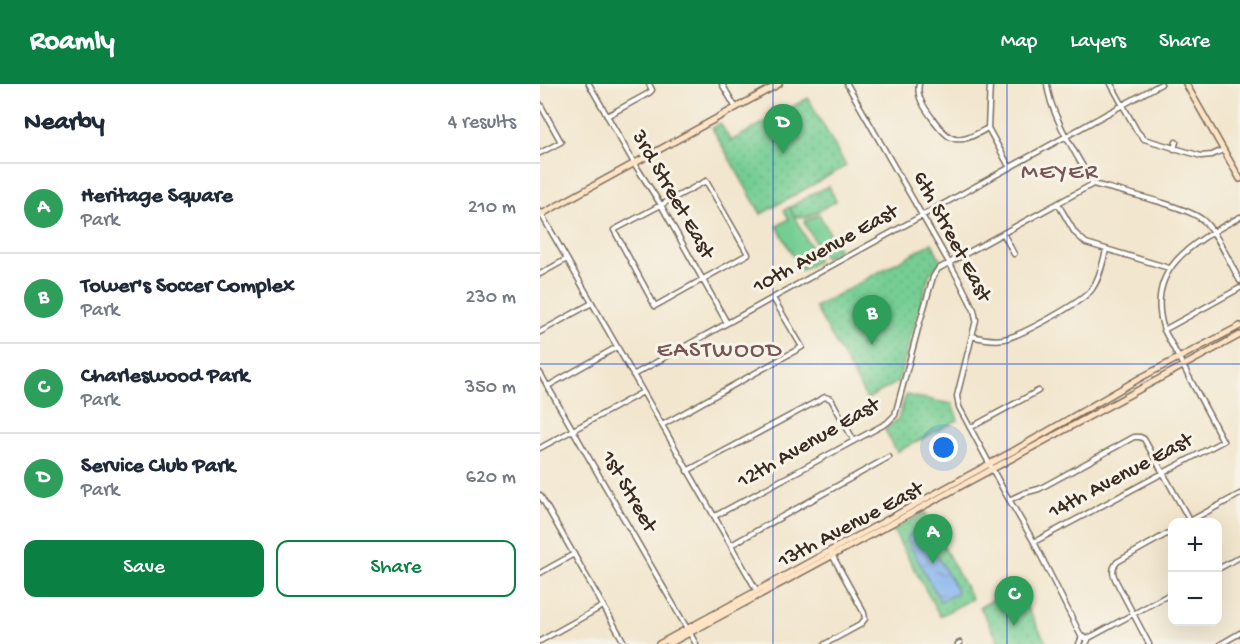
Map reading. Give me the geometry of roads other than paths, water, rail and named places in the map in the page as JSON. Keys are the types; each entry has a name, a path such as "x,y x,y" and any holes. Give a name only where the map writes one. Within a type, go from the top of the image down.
{"main road":[{"path":"540,214 778,84"},
{"path":"1186,84 1240,179"},
{"name":"13th Avenue East","path":"991,466 1179,358 1240,326"},
{"name":"13th Avenue East","path":"669,644 688,630 757,592 1240,335"},
{"path":"658,644 688,630"}],"street":[{"name":"3rd Street East","path":"589,84 661,205 727,323"},
{"path":"607,116 649,93 652,90 650,84"},
{"path":"722,84 736,108"},
{"name":"6th Street East","path":"847,84 974,310 976,320 957,396 959,407 1034,542 1083,642"},
{"path":"990,84 987,128 1010,168"},
{"path":"1047,84 1050,99 1066,137 1093,184 1187,211 1205,222 1240,281"},
{"path":"1111,84 1137,131 1144,139 1174,149 1207,156 1223,150"},
{"name":"10th Avenue East","path":"633,375 1161,84"},
{"path":"919,85 921,101 951,138 962,139 973,136 987,128"},
{"path":"540,104 561,141 540,153"},
{"path":"1174,149 1176,142"},
{"path":"706,181 748,254 655,306 614,230 661,205 706,181"},
{"name":"12th Avenue East","path":"715,516 887,423 895,415 933,277 938,269 1093,184"},
{"path":"1058,204 1071,228 1081,240 1106,250 1169,268"},
{"path":"540,214 757,592"},
{"path":"1182,366 1159,317 1159,300 1169,268 1183,252 1240,217"},
{"path":"1003,233 1014,254"},
{"path":"972,336 991,340 1006,339 1020,334 1079,301 1096,283 1106,250"},
{"path":"540,274 567,259"},
{"path":"1164,330 1240,288"},
{"path":"662,425 802,347 773,298"},
{"path":"540,332 592,303"},
{"path":"548,386 617,347"},
{"name":"14th Avenue East","path":"1034,542 1223,441 1182,366"},
{"name":"1st Street","path":"540,373 696,644"},
{"path":"970,428 1038,391"},
{"path":"540,448 643,392"},
{"path":"687,471 825,397 831,399 854,441"},
{"path":"1009,500 1039,489 1134,437 1140,436 1144,439 1187,518"},
{"path":"731,545 889,457"},
{"path":"1196,518 1240,494"},
{"path":"540,495 542,503 625,644"},
{"path":"1149,644 1116,581 1113,568 1117,562 1168,534"},
{"path":"825,644 861,625 865,619 864,612 831,552"},
{"path":"540,573 574,554"},
{"path":"1222,567 1240,557"},
{"path":"1083,642 1168,596"},
{"path":"540,641 603,606"},
{"path":"1221,644 1240,633"}],"water":[{"path":"919,529 923,532 957,590 956,594 942,601 906,538"}],"place":[{"name":"Service Club Park","path":"783,154"},
{"name":"Tower's Soccer Complex","path":"872,345"},
{"name":"Heritage Square","path":"933,564"},
{"name":"Charleswood Park","path":"1014,626"}],"district":[{"name":"MEYER","path":"1060,173"},
{"name":"EASTWOOD","path":"720,351"}]}
